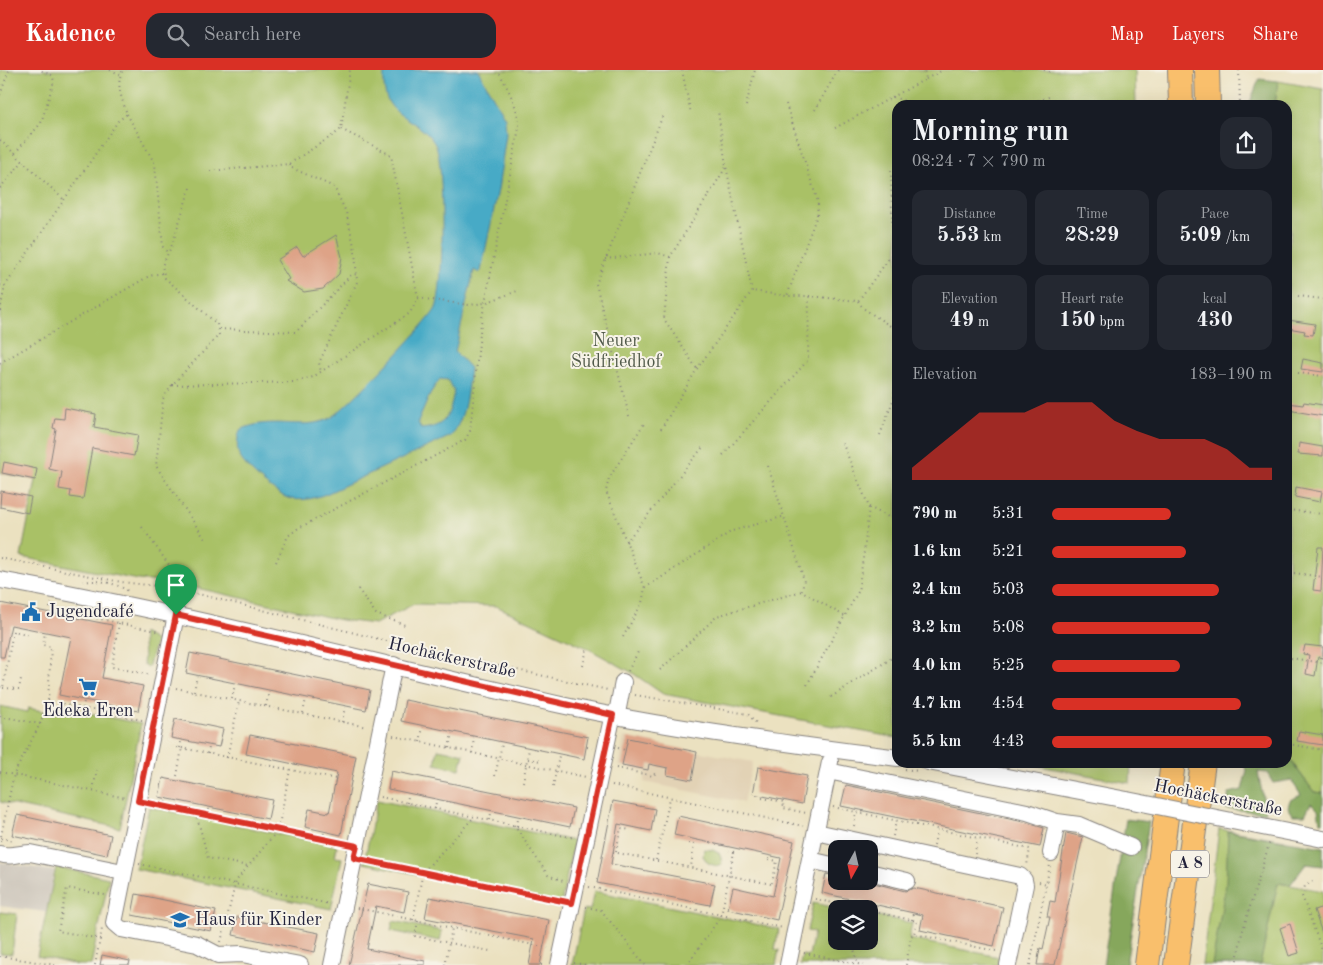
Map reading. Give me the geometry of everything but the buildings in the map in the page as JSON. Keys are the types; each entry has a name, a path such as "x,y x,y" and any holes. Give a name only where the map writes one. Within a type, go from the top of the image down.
{"highway":[{"path":"1180,70 1181,100"},
{"path":"1207,70 1208,100"},
{"name":"A 8","path":"1147,965 1172,768"},
{"name":"A 8","path":"1176,965 1202,768"}],"street":[{"name":"Hochäckerstraße","path":"0,580 117,601 613,715 892,757"},
{"path":"176,615 158,680 154,723 131,799 129,868 109,922 121,929 197,944 218,955 242,954 300,965"},
{"path":"332,965 394,665"},
{"path":"565,959 572,903 613,715 618,708 624,682"},
{"path":"788,965 832,749"},
{"name":"Hochäckerstraße","path":"959,768 1323,838"},
{"path":"828,771 1028,812 1057,822 1079,825 1130,847"},
{"path":"1051,853 1057,822"},
{"path":"816,832 1020,876 1024,880 1025,885 1010,960"},
{"path":"0,854 15,857 22,853 30,853 129,868"},
{"path":"810,860 828,864"},
{"path":"878,874 908,881"}],"path":[{"path":"0,95 9,70"},
{"path":"15,153 41,123 54,81 52,74 39,70"},
{"path":"110,70 120,74"},
{"path":"123,70 120,74 119,88 128,114 155,164 163,246 168,253"},
{"path":"210,171 290,164 341,129 350,70"},
{"path":"276,562 288,536 298,529 465,440 470,430 485,303 519,128 519,117 515,104 498,70"},
{"path":"682,70 691,114"},
{"path":"746,106 755,70"},
{"path":"816,110 838,70"},
{"path":"924,70 926,79"},
{"path":"835,128 943,70"},
{"path":"1044,70 1050,72"},
{"path":"1239,70 1240,100"},
{"path":"1040,100 1049,97"},
{"path":"893,98 900,100"},
{"path":"786,104 818,202 817,215 787,296"},
{"path":"661,429 697,369 752,291 726,166 718,111"},
{"path":"0,311 5,286 118,121 128,114"},
{"path":"629,416 596,284 663,115"},
{"path":"172,385 294,382 313,377 410,313 418,298 391,155 341,129"},
{"path":"0,140 63,199"},
{"path":"0,188 23,161"},
{"path":"290,164 292,168 334,188 342,199 351,231 358,274 357,282 319,363 322,372"},
{"path":"697,369 664,319 670,257 726,166"},
{"path":"190,188 162,266 162,273 165,278 219,328 296,332 351,276 358,274"},
{"path":"605,259 658,253 670,257"},
{"path":"858,301 892,254"},
{"path":"0,363 149,276 162,273"},
{"path":"0,285 5,286"},
{"path":"418,298 469,305 485,303 520,290"},
{"path":"752,291 787,296 809,296 858,301 863,308 892,327"},
{"path":"723,455 808,360 809,296"},
{"path":"1298,296 1323,299"},
{"path":"205,539 156,466 163,399 172,385 219,335 219,328"},
{"path":"1298,373 1323,376"},
{"path":"880,435 892,403"},
{"path":"623,638 642,603 645,588 606,491 609,478 644,422"},
{"path":"807,685 858,592 869,506 842,442"},
{"path":"626,542 703,446"},
{"path":"768,466 782,518 804,580 802,591"},
{"path":"869,506 892,519"},
{"path":"1292,510 1323,514"},
{"path":"645,588 732,530 782,518"},
{"path":"142,527 169,564"},
{"path":"0,558 112,580 174,588 399,644 624,682 748,714 758,725"},
{"path":"1294,573 1323,577"},
{"path":"358,589 376,614 405,625"},
{"path":"660,670 717,616 802,591 844,616"},
{"path":"49,613 50,603"},
{"path":"82,615 160,632"},
{"path":"119,623 112,667 194,691 342,722 420,742 556,771 653,776 657,771"},
{"path":"21,679 19,689 1,688 14,631 31,635"},
{"path":"0,843 14,774 40,724 48,701 51,647 43,645 45,632"},
{"path":"584,666 587,649"},
{"path":"624,682 639,650"},
{"path":"831,697 892,658"},
{"path":"1292,658 1323,663"},
{"path":"194,691 197,676"},
{"path":"232,699 235,684"},
{"path":"266,706 269,691"},
{"path":"303,714 306,698"},
{"path":"48,701 154,723"},
{"path":"83,708 84,701"},
{"path":"227,758 239,701"},
{"path":"111,714 112,707"},
{"path":"342,722 345,707"},
{"path":"0,716 40,724"},
{"path":"420,742 423,727"},
{"path":"449,748 452,733"},
{"path":"472,753 474,738"},
{"path":"177,776 181,741"},
{"path":"495,776 502,744"},
{"path":"1292,745 1323,750"},
{"path":"208,754 209,747"},
{"path":"180,748 336,779"},
{"path":"523,782 529,749"},
{"path":"553,787 559,756"},
{"path":"527,759 541,761"},
{"path":"92,791 97,770"},
{"path":"221,945 235,884 278,830 290,770"},
{"path":"0,772 323,839 355,852 423,872 601,910 645,965"},
{"path":"600,774 670,798 804,826 816,832"},
{"path":"367,794 516,825 586,842"},
{"path":"407,803 408,796"},
{"path":"656,860 670,798"},
{"path":"762,798 784,802 782,808 810,814"},
{"path":"164,807 166,800"},
{"path":"435,808 436,802"},
{"path":"831,806 1030,849"},
{"path":"464,814 465,808"},
{"path":"208,815 209,809"},
{"path":"196,813 208,858 249,866"},
{"path":"490,820 491,813"},
{"path":"413,920 423,872 474,816"},
{"path":"252,824 253,818"},
{"path":"516,825 518,819"},
{"path":"516,825 548,875 559,880"},
{"path":"547,832 548,826"},
{"path":"630,830 621,828 614,852 776,885"},
{"path":"1236,965 1242,933 1273,829"},
{"path":"323,839 324,832"},
{"path":"689,843 694,844 691,867"},
{"path":"687,965 721,916 734,852 729,850"},
{"path":"1030,965 1051,853"},
{"path":"769,859 777,861 772,884"},
{"path":"129,868 235,884 452,928 586,965"},
{"path":"1314,880 1305,886 1302,896 1323,953"},
{"path":"577,884 721,916 795,930"},
{"path":"100,939 58,930 67,888 104,895"},
{"path":"802,896 828,903"},
{"path":"878,913 917,921 906,965"},
{"path":"912,920 913,913"},
{"path":"418,921 415,936 490,951"},
{"path":"95,965 100,939 109,922"},
{"path":"445,965 452,928"},
{"path":"914,934 1010,960"},
{"path":"854,950 858,965"},
{"path":"810,954 863,965"},
{"path":"0,956 55,965"}],"shaded area":[{"path":"624,737 753,762 743,802 644,782 646,772 619,766"},
{"path":"0,862 54,871 46,912 0,906"}],"green space":[{"name":"Neuer Südfriedhof","path":"0,70 1135,70 1136,100 892,100 892,737 663,694 631,672 587,648 496,606 414,604 375,624 341,620 174,583 138,580 21,557 36,480 0,473"},
{"path":"1259,79 1278,81 1276,100 1251,100"},
{"path":"1278,81 1323,89 1323,793 1314,792 1292,762 1292,100 1276,100"},
{"path":"143,633 156,641 148,668 143,664"},
{"path":"51,705 141,724 120,828 0,802 0,706 27,712 28,708 47,712"},
{"path":"438,749 464,754 460,769 435,764"},
{"path":"1292,762 1314,792 1323,793 1323,822 1320,822 1318,810 1311,803 1305,815 1293,815 1288,807 1290,800 1301,795 1291,780 1273,783 1267,773 1258,772 1266,813 1226,809 1229,793 1242,790 1247,770 1245,768 1292,768"},
{"path":"1050,768 1131,768 1130,783"},
{"path":"377,800 574,841 561,904 364,863"},
{"path":"149,807 337,846 335,857 342,858 331,909 136,869"},
{"path":"1126,819 1149,822 1126,965 1103,965"},
{"path":"1219,829 1285,840 1278,883 1323,891 1323,965 1202,965"},
{"path":"1228,831 1323,847 1323,866 1306,864 1290,885 1278,883 1260,965 1212,965 1226,883"},
{"path":"704,849 713,850 720,854 722,864 716,866 708,863 703,856"},
{"path":"56,867 109,878 91,965 77,965 37,956"},
{"path":"594,891 779,929 775,949 779,950 776,965 572,965 584,909 590,910"},
{"path":"813,903 828,906 828,950 878,950 878,916 912,923 909,939 999,957 997,965 800,965 802,955 809,956 814,932 807,931"},
{"path":"0,912 17,914 12,954 0,953"},
{"path":"393,921 442,931 440,941 391,931"}],"water":[{"path":"385,70 478,70 505,118 506,134 498,190 481,271 479,273 474,270 455,352 470,368 465,404 460,421 451,436 326,494 313,498 291,499 271,488 240,457 237,447 240,430 263,424 308,424 329,419 367,385 403,348 436,308 439,296 442,254 442,203 437,149 434,142 422,129 400,115 389,103 384,85","holes":["440,379 448,380 454,391 449,413 437,425 421,429 418,422 431,392"]}],"place":[{"name":"Jugendcafé","path":"31,612"},
{"name":"Edeka Eren","path":"88,687"},
{"name":"Haus für Kinder","path":"180,920"}],"route":[{"path":"176,615 562,705 613,715 572,903 354,858 357,846 138,801 176,615"}]}
